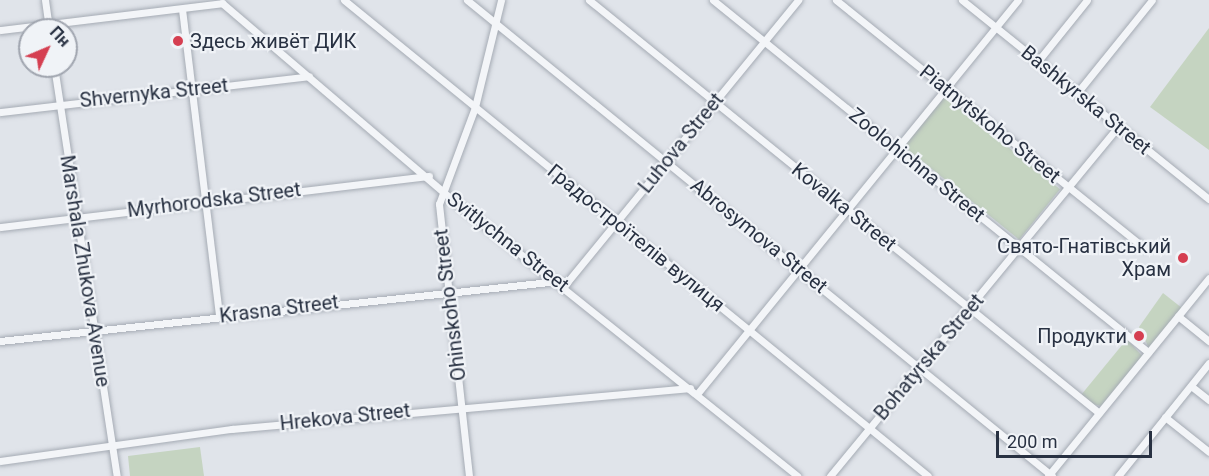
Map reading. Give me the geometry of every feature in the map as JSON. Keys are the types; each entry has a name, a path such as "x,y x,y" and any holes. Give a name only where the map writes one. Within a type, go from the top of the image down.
{"street":[{"path":"45,0 48,18"},
{"name":"Градостроїтелiв вулиця","path":"344,0 928,476"},
{"name":"Abrosymova Street","path":"467,0 1050,475"},
{"name":"Ohinskoho Street","path":"469,476 438,204 476,107 501,0"},
{"name":"Kovalka Street","path":"589,0 1099,413"},
{"name":"Zoolohichna Street","path":"713,0 1148,352"},
{"name":"Luhova Street","path":"562,283 616,222 798,0"},
{"name":"Piatnytskoho Street","path":"836,0 1143,248"},
{"name":"Bashkyrska Street","path":"962,0 1209,199"},
{"path":"697,394 1018,0"},
{"path":"1038,61 1087,0"},
{"path":"1077,93 1152,0"},
{"path":"78,23 223,1"},
{"name":"Svitlychna Street","path":"223,1 429,176 443,192 562,283 797,476"},
{"path":"182,9 219,316"},
{"path":"0,30 18,29"},
{"name":"Shvernyka Street","path":"0,112 309,76"},
{"name":"Marshala Zhukova Avenue","path":"56,78 117,476"},
{"name":"Bohatyrska Street","path":"830,476 1119,126"},
{"name":"Myrhorodska Street","path":"0,227 429,176"},
{"path":"1050,475 1178,316 1206,288 1209,278"},
{"name":"Krasna Street","path":"0,341 449,289 562,283"},
{"path":"1178,316 1209,341"},
{"path":"1118,476 1209,363"},
{"path":"1191,386 1209,400"},
{"name":"Hrekova Street","path":"0,461 446,407 462,410 690,388"},
{"path":"1165,417 1209,452"}],"green space":[{"path":"1209,28 1209,150 1150,107"},
{"path":"945,96 1060,189 1019,240 904,147"},
{"path":"1163,293 1182,308 1149,348 1139,327"},
{"path":"1127,339 1142,356 1101,406 1092,404 1081,395"},
{"path":"200,447 204,476 130,476 128,456"}],"place":[{"name":"Здесь живёт ДИК","path":"178,41"},
{"name":"Свято-Гнатівський Храм","path":"1183,258"},
{"name":"Продукти","path":"1139,336"}]}
